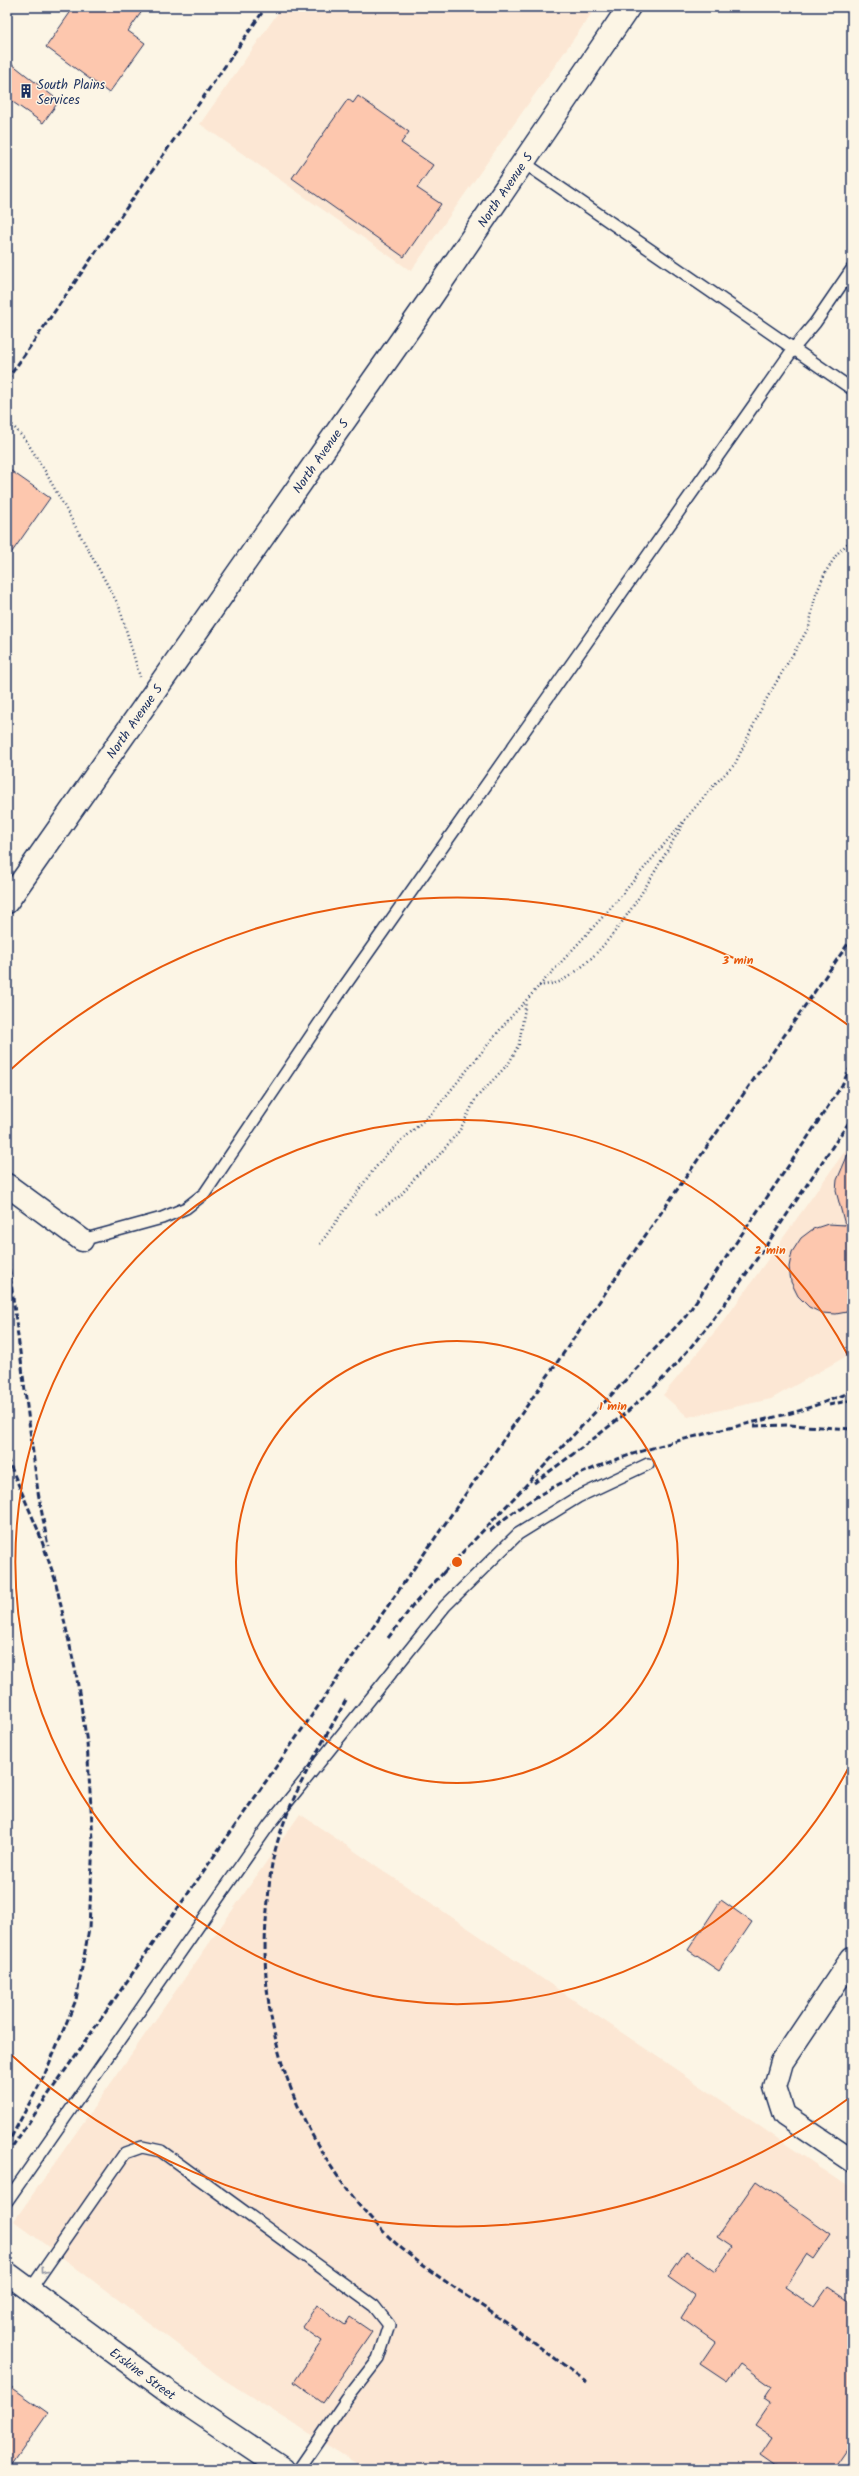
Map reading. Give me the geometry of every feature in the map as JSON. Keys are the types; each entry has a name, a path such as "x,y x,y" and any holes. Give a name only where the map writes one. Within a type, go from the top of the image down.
{"street":[{"name":"North Avenue S","path":"7,902 523,162 629,7"},
{"path":"7,1185 82,1240"},
{"path":"852,1958 782,2062 775,2087 784,2115 852,2161"},
{"name":"Erskine Street","path":"7,2273 164,2389 284,2469"}],"lane":[{"path":"523,162 852,389"},
{"path":"82,1240 162,1218 186,1208 205,1193 344,987 794,348 815,323 852,269"},
{"path":"7,2201 269,1825 446,1606 518,1534 578,1497 648,1464"},
{"path":"30,2290 125,2153 142,2147 161,2151 374,2306 389,2325 378,2359 347,2399 299,2469"}],"path":[{"path":"7,419 27,442 45,471 119,606 135,654 146,704"},
{"path":"320,1244 371,1172 387,1154 433,1112 539,986 609,910 690,814 735,764 764,703 809,627 815,597 825,573 837,554 852,539"},
{"path":"539,986 562,981 587,964 616,928 690,814"},
{"path":"376,1214 400,1196 419,1173 434,1161 460,1130 476,1098 509,1063 519,1044 526,1001"}],"shaded area":[{"path":"282,7 596,7 411,271 200,124"},
{"path":"852,1141 852,1353 771,1399 688,1417 663,1395 726,1318"},
{"path":"300,1814 852,2189 852,2469 365,2469 223,2379 14,2221"}],"building":[{"path":"74,7 145,7 128,31 145,43 109,93 46,47"},
{"name":"South Plains Services","path":"7,60 59,101 43,123 7,98"},
{"path":"358,96 409,132 401,143 433,165 417,188 441,204 404,257 292,178 348,99 353,103"},
{"path":"7,468 50,498 7,559"},
{"path":"852,1145 852,1311 836,1314 822,1313 809,1307 798,1296 791,1282 789,1267 792,1252 801,1238 813,1229 828,1224 845,1225 836,1191 837,1180"},
{"path":"721,1900 752,1922 719,1971 688,1950"},
{"path":"756,2181 831,2234 814,2259 807,2254 785,2287 814,2307 828,2287 852,2303 852,2440 832,2469 781,2469 761,2455 773,2437 755,2425 770,2403 764,2399 772,2387 740,2364 727,2382 700,2364 715,2342 681,2318 695,2296 668,2277 686,2251 715,2272 732,2247 717,2237"},
{"path":"317,2305 345,2325 350,2317 372,2332 323,2403 294,2382 322,2341 302,2327"},
{"path":"7,2384 48,2413 9,2469 7,2469"}],"railway":[{"path":"7,380 266,7"},
{"path":"7,2154 852,938"},
{"path":"443,1573 686,1316 804,1143 842,1085 852,1064"},
{"path":"534,1483 613,1424 668,1374 707,1327 750,1269 852,1118"},
{"path":"7,1251 38,1492 48,1546"},
{"path":"490,1531 522,1506 556,1486 592,1469 629,1455 667,1444 792,1413 852,1392"},
{"path":"829,1405 852,1400"},
{"path":"754,1426 790,1425 852,1429"},
{"path":"7,1458 38,1530 55,1579 76,1673 87,1743 93,1840 89,1929 76,2000 44,2076 7,2145"},
{"path":"388,1638 415,1603 446,1570"},
{"path":"346,1700 294,1797 279,1838 271,1870 265,1947 267,1992 275,2036 287,2078 304,2119 326,2158 352,2195 382,2230 419,2262 511,2326 587,2382"}],"place":[{"name":"South Plains Services","path":"26,91"}]}
